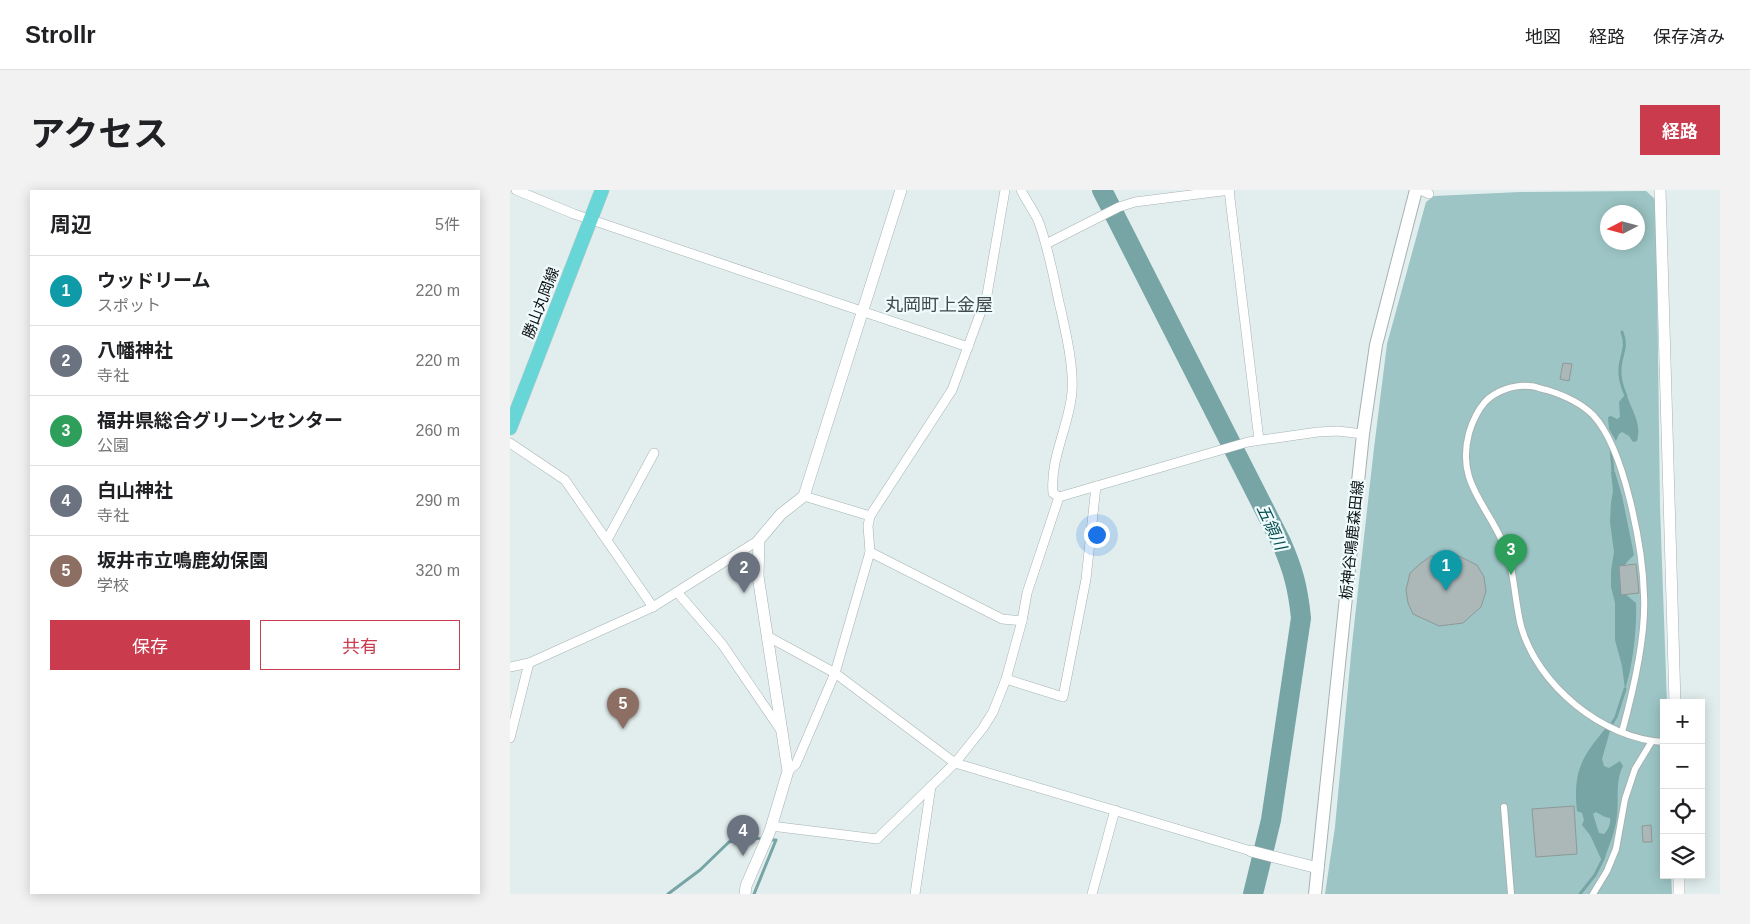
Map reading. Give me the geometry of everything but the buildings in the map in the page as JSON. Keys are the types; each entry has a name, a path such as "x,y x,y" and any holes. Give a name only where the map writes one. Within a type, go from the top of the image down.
{"main road":[{"name":"勝山丸岡線","path":"510,428 602,190"},
{"name":"栃神谷鳴鹿森田線","path":"1315,894 1363,434 1376,345 1422,191"}],"street":[{"path":"516,190 574,214 968,347"},
{"path":"510,667 529,663 653,607 759,540 781,514 804,496 901,190"},
{"path":"788,771 796,764 835,673 870,552 868,526 870,516 952,390 987,295 1005,190"},
{"path":"1021,190 1037,218 1046,244 1066,334 1071,374 1072,399 1056,458 1052,481 1053,493 1059,498"},
{"path":"1046,244 1119,207 1135,202 1230,190 1259,440"},
{"path":"1660,190 1675,699"},
{"path":"1622,732 1635,681 1642,634 1644,598 1640,547 1625,482 1612,445 1593,416 1565,396 1530,386 1505,389 1485,401 1472,424 1466,447 1467,476 1503,543 1513,575 1522,627 1536,660 1564,696 1602,725 1622,732 1652,742 1660,742"},
{"path":"1059,498 1241,443 1318,432 1338,431 1363,434"},
{"path":"510,443 565,480 653,607"},
{"path":"607,540 654,453"},
{"path":"1006,679 1062,696 1086,579 1096,486"},
{"path":"804,496 870,516"},
{"path":"771,826 877,839 955,763 983,728 993,712 1006,679 1022,621 1026,594 1059,498"},
{"path":"744,894 771,826 788,771 758,576 759,540"},
{"path":"870,552 1002,619 1022,621"},
{"path":"677,592 722,644 782,732"},
{"path":"767,636 835,673 955,763 1251,851 1318,868"},
{"path":"510,738 529,663"},
{"path":"1593,894 1607,871 1616,850 1625,799 1635,769 1652,742"},
{"path":"915,894 931,786"},
{"path":"1504,807 1511,894"},
{"path":"1092,894 1115,810"},
{"path":"1679,879 1679,894"}],"shaded area":[{"path":"1646,191 1656,200 1660,506 1667,699 1660,699 1660,879 1671,879 1672,894 1325,894 1335,827 1352,644 1387,344 1426,202 1434,196 1520,192"},
{"path":"1624,396 1627,396 1637,423 1637,441 1633,442 1629,436 1622,432 1616,441 1609,429 1608,417 1611,416 1617,419 1620,417 1619,402"},
{"path":"1611,472 1615,472 1622,496 1634,555 1625,565 1622,572 1624,593 1636,603 1634,646 1625,689 1622,666 1615,640 1615,603 1611,587 1614,552 1610,522 1613,491"},
{"path":"1605,729 1610,731 1602,759 1604,766 1609,768 1620,761 1623,766 1618,784 1616,822 1604,861 1602,861 1590,835 1582,825 1584,820 1582,813 1577,811 1576,786 1580,766","holes":["1596,812 1610,818 1609,827 1604,834 1599,833 1593,814"]}],"waterway":[{"name":"五領川","path":"1102,190 1281,542 1297,588 1301,618 1271,820 1253,894"},
{"path":"1622,332 1624,346 1620,375 1626,396"},
{"path":"1611,448 1613,472"},
{"path":"1608,730 1616,717 1625,689"},
{"path":"668,894 700,870 729,842 745,837 763,839"},
{"path":"754,894 776,840 770,840"},
{"path":"1580,894 1595,875 1602,861"}],"place":[{"name":"福井県総合グリーンセンター","path":"1511,575"},
{"name":"ウッドリーム","path":"1446,591"},
{"name":"八幡神社","path":"744,593"},
{"name":"坂井市立鳴鹿幼保園","path":"623,729"},
{"name":"白山神社","path":"743,856"}],"district":[{"name":"丸岡町上金屋","path":"939,305"}]}
